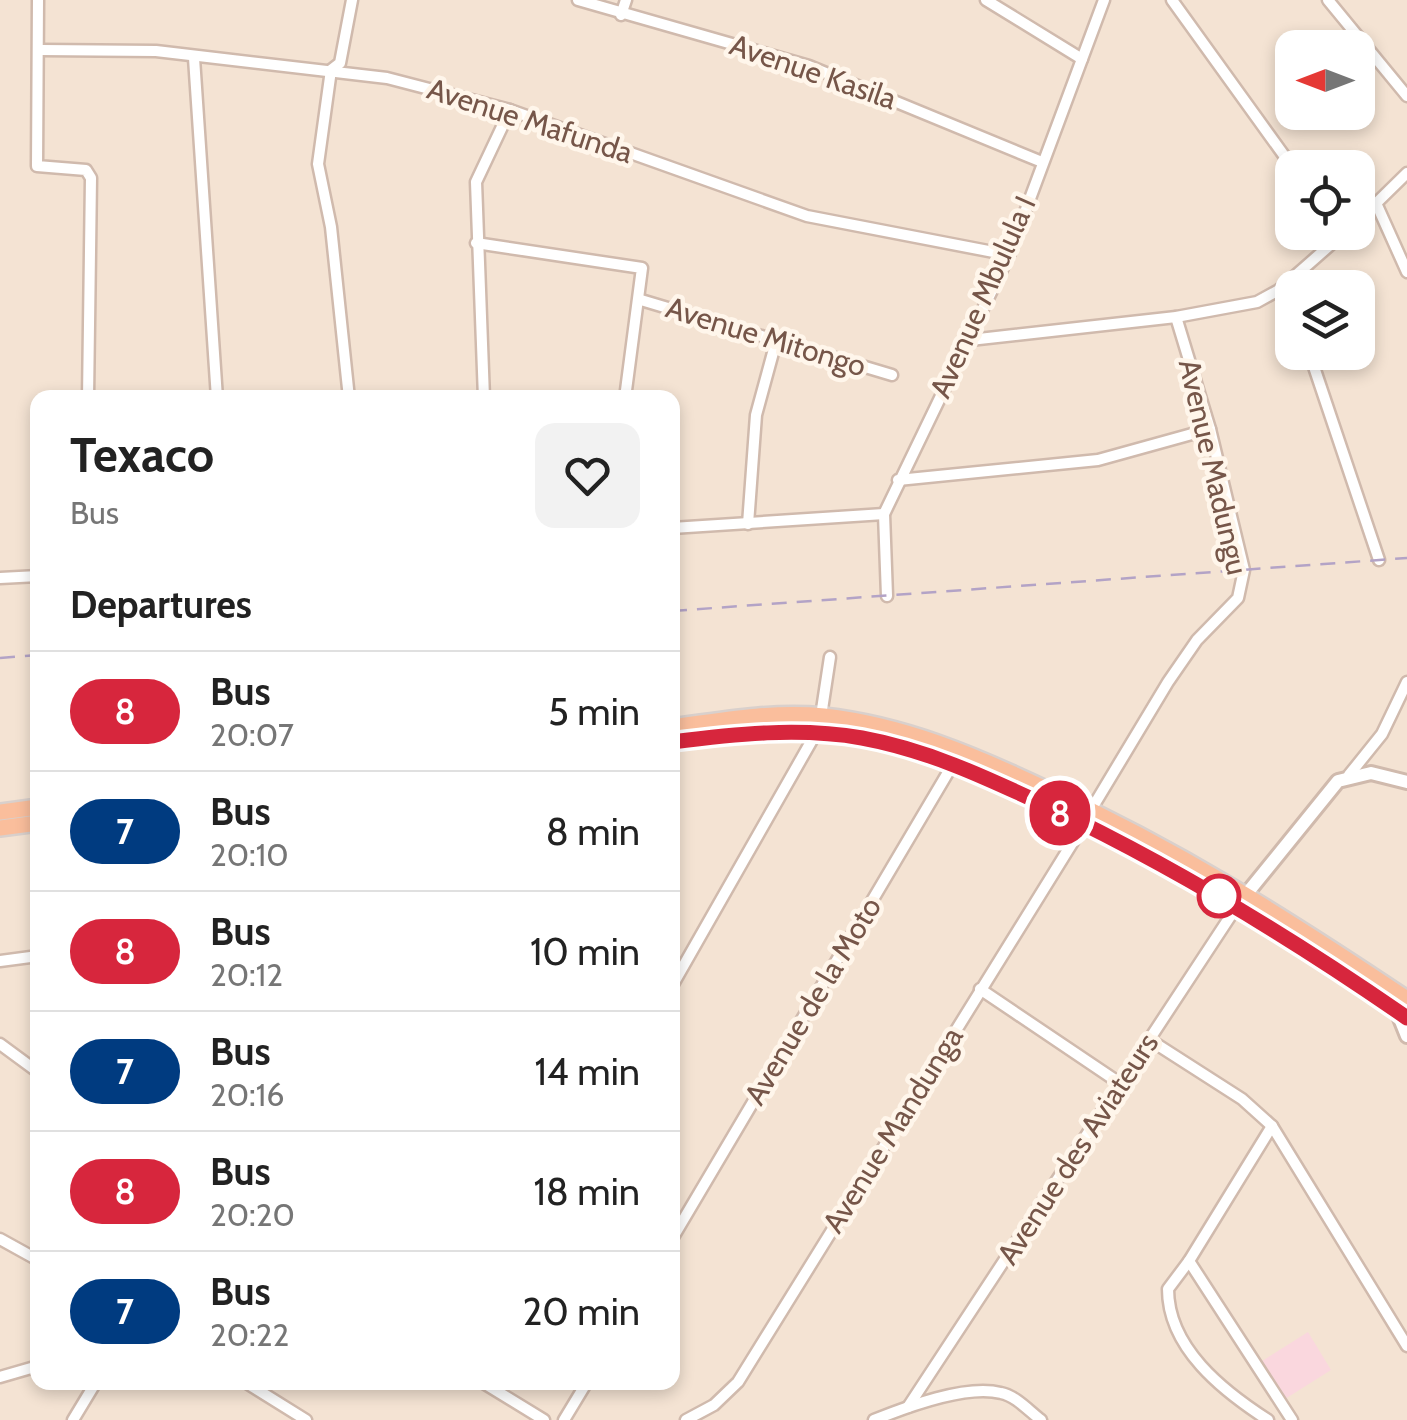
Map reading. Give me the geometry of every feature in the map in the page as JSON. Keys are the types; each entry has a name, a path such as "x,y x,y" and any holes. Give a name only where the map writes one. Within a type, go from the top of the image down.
{"highway":[{"path":"680,740 728,727 821,716 920,735 1248,892 1392,988 1404,1009"},
{"path":"728,727 884,742 953,764 1088,817 1404,1009"},
{"path":"0,812 30,808"},
{"path":"0,828 30,824"}],"street":[{"path":"38,0 38,166 86,170 91,178 88,390"},
{"path":"348,390 331,227 318,164 331,70 340,63 352,0"},
{"name":"Avenue Kasila","path":"578,0 809,66 1042,162"},
{"path":"621,15 626,0"},
{"path":"986,0 1082,59"},
{"name":"Avenue Mbulula I","path":"887,596 884,514 1008,255 1104,0"},
{"path":"1172,0 1280,150"},
{"path":"1328,0 1407,96"},
{"name":"Avenue Mafunda","path":"41,50 156,51 387,78 510,110 806,216 1008,255"},
{"path":"194,58 217,390"},
{"path":"484,390 476,182 510,110"},
{"path":"1407,173 1376,204 1407,272"},
{"path":"476,243 639,265 643,270 641,300 626,390"},
{"path":"1301,270 1324,250"},
{"path":"970,340 1176,317 1264,300 1275,292"},
{"name":"Avenue Mitongo","path":"641,300 892,375"},
{"name":"Avenue Madungu","path":"1088,817 1168,682 1242,591 1244,570 1210,429 1176,317"},
{"path":"748,524 756,415 778,338"},
{"path":"1315,370 1379,560"},
{"path":"898,480 1098,460 1210,429"},
{"path":"680,528 884,514"},
{"path":"0,578 30,576"},
{"path":"821,716 830,657"},
{"path":"1349,776 1386,727 1407,682"},
{"path":"680,972 816,733"},
{"name":"Avenue de la Moto","path":"680,1225 953,764"},
{"path":"1349,776 1370,772 1407,782"},
{"name":"Avenue des Aviateurs","path":"908,1406 1237,906 1324,795 1349,776"},
{"name":"Avenue Mandunga","path":"686,1420 714,1405 738,1382 1088,817"},
{"path":"0,961 30,957"},
{"path":"980,989 1121,1084"},
{"path":"1404,1009 1407,1036"},
{"path":"1150,1040 1242,1099 1272,1126 1407,1346"},
{"path":"0,1044 30,1066"},
{"path":"1268,1420 1207,1372 1171,1316 1171,1280 1189,1261 1272,1126"},
{"path":"0,1239 30,1256"},
{"path":"1189,1261 1292,1420"},
{"path":"0,1377 30,1368"},
{"path":"73,1420 91,1390"},
{"path":"258,1390 306,1420"},
{"path":"495,1390 544,1420"},
{"path":"564,1420 582,1390"},
{"path":"874,1420 908,1406 997,1392 1041,1420"}],"shaded area":[{"path":"0,0 1407,0 1407,1420 0,1420"},
{"path":"1308,1332 1331,1370 1285,1399 1259,1363"}],"railway":[{"path":"680,610 1407,558"},
{"path":"0,658 30,656"}],"bus line":[{"name":"8","path":"680,741 767,732 832,734 884,742 953,764 1170,867 1237,906 1407,1018"}]}
